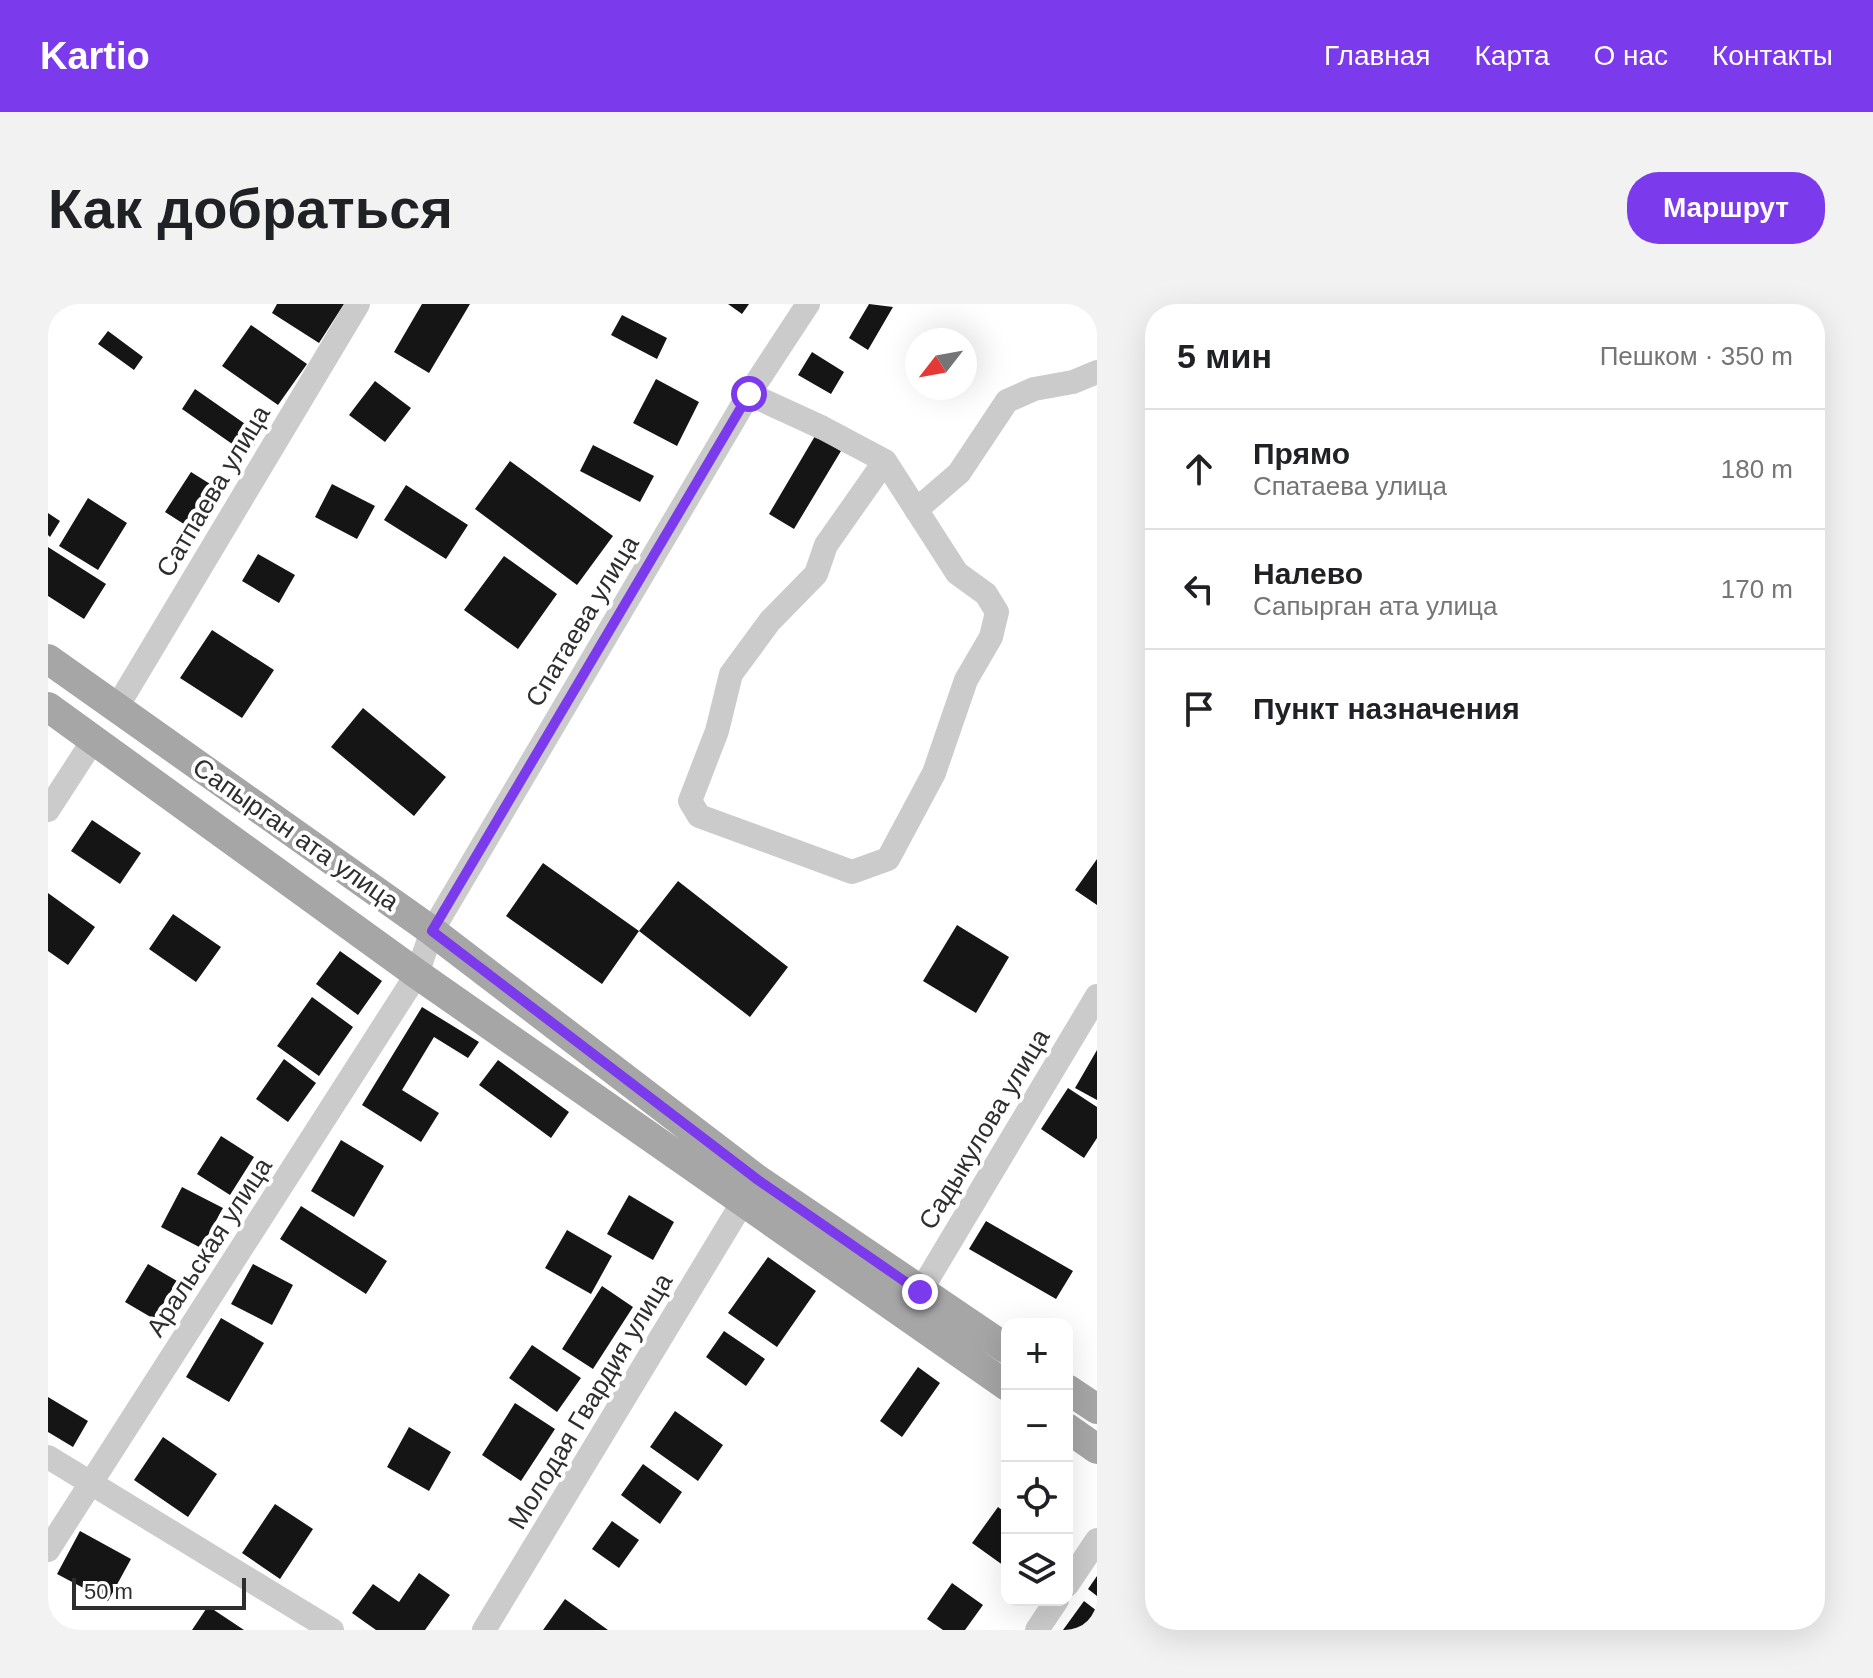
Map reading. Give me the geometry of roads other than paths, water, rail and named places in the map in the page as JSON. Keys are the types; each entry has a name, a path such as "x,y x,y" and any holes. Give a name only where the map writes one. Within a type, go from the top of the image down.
{"main road":[{"name":"Сапырган ата улица","path":"48,659 432,931 758,1180 1001,1345"},
{"name":"Сапырган ата улица","path":"48,707 417,974 1001,1382"},
{"path":"1068,1390 1097,1409"},
{"path":"1073,1432 1097,1449"}],"street":[{"name":"Сатпаева улица","path":"117,707 358,304"},
{"name":"Спатаева улица","path":"417,974 432,931 749,394 808,304"},
{"path":"916,510 959,473 1007,401 1034,389 1073,382 1097,372"},
{"path":"749,394 885,461 957,573 986,594 997,612 991,637 966,680 934,773 888,859 852,872 699,816 690,801 717,731 731,674 770,621 816,574 826,545 885,461"},
{"path":"48,810 94,739"},
{"name":"Аральская улица","path":"48,1550 417,974"},
{"name":"Садыкулова улица","path":"920,1292 1097,996"},
{"name":"Молодая Гвардия улица","path":"484,1630 744,1200"},
{"path":"48,1457 332,1630"},
{"path":"1073,1576 1097,1540"},
{"path":"1037,1630 1053,1606"}]}
